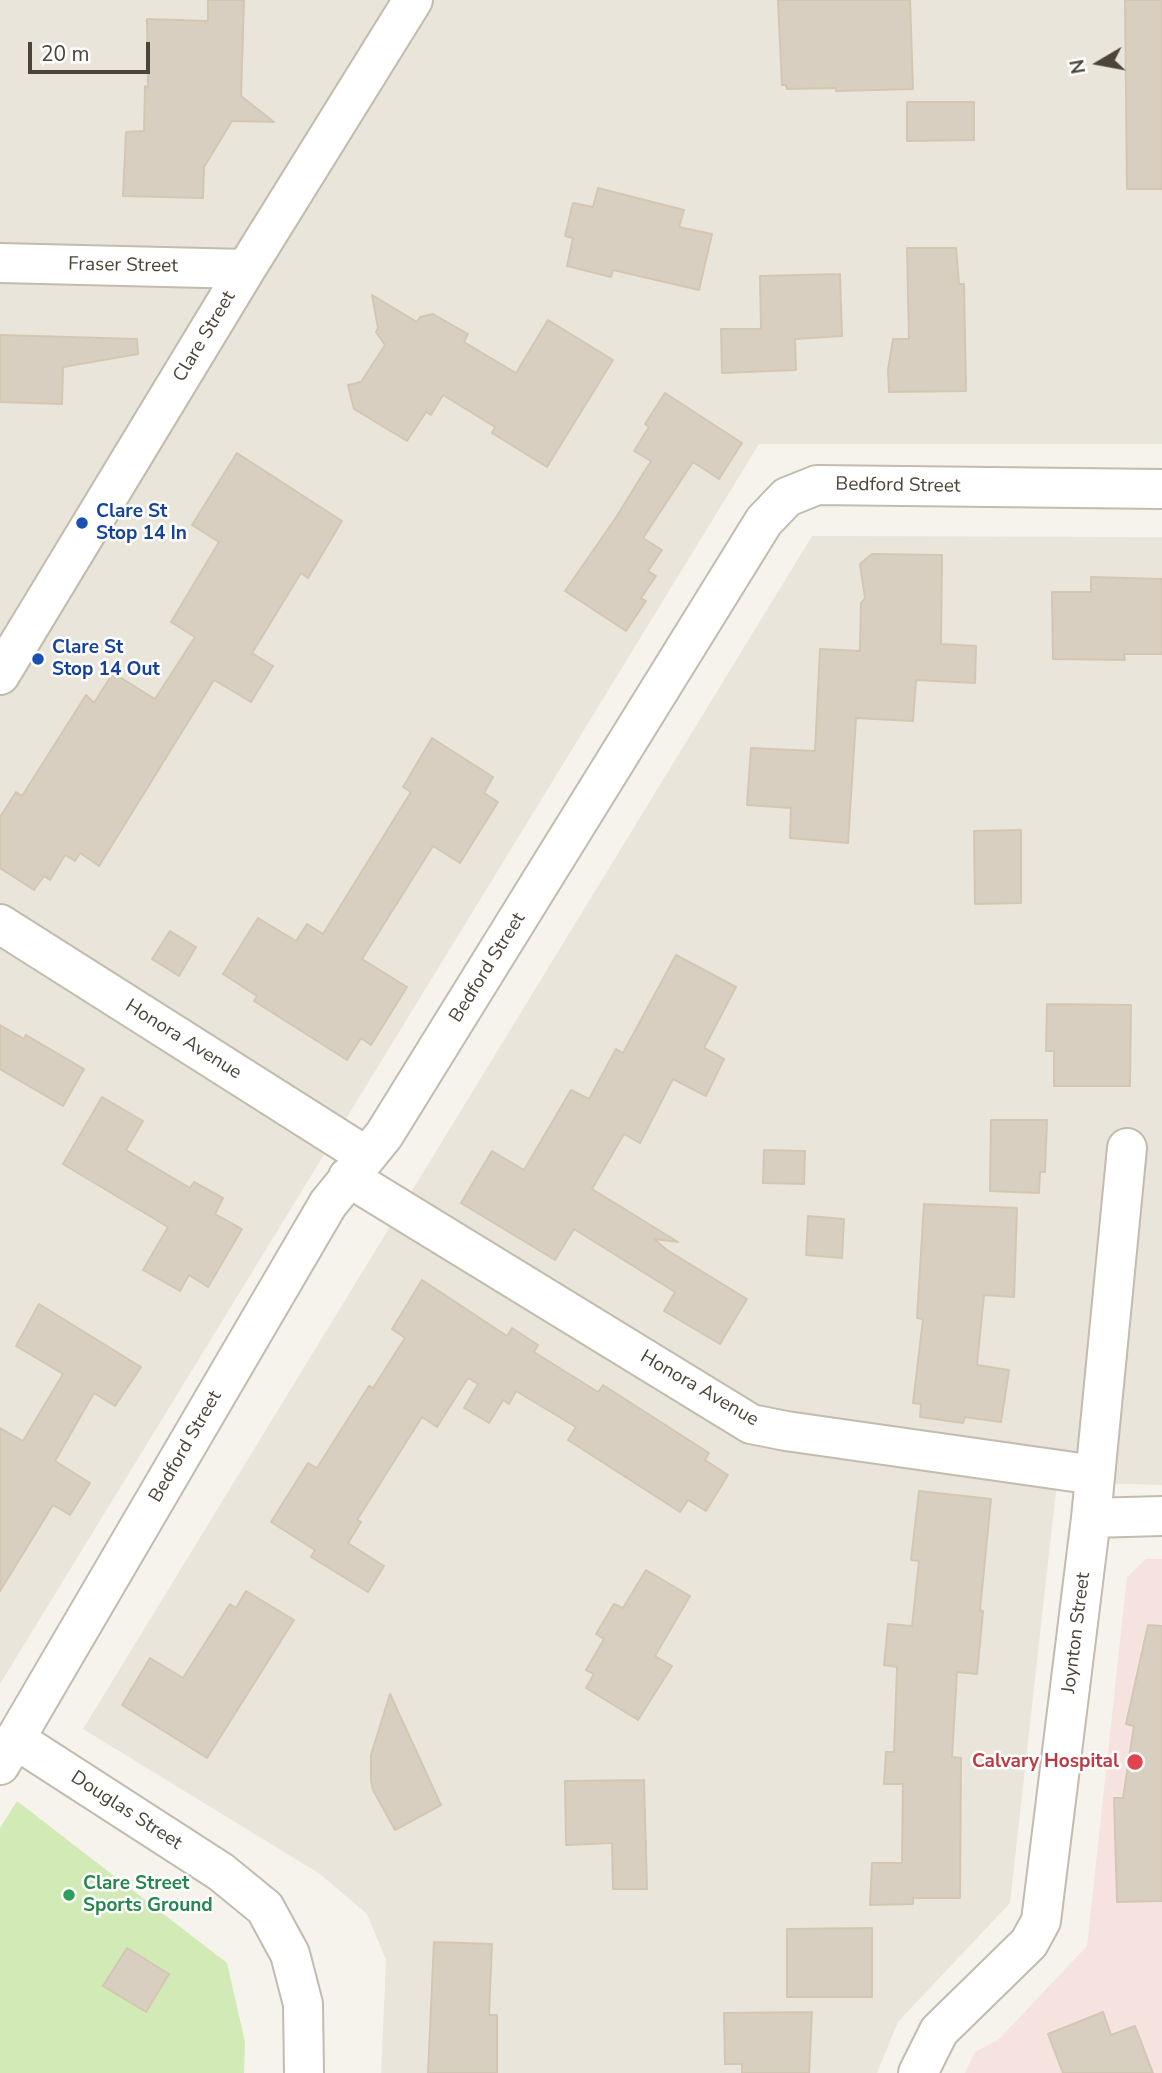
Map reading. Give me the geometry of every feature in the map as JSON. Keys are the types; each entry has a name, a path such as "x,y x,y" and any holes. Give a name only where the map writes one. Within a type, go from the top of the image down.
{"street":[{"name":"Clare Street","path":"0,675 413,0"},
{"name":"Fraser Street","path":"0,263 246,269"},
{"name":"Bedford Street","path":"8,1752 328,1204 384,1135 764,521 787,497 817,485 1162,489"},
{"name":"Honora Avenue","path":"0,924 357,1167 751,1423 786,1431 1095,1475"},
{"name":"Joynton Street","path":"918,2073 939,2031 1029,1943 1041,1921 1091,1518 1127,1148"},
{"path":"1091,1518 1162,1516"},
{"name":"Douglas Street","path":"8,1752 221,1872 265,1908 290,1954 303,2004 304,2073"}],"shaded area":[{"path":"0,0 1162,0 1162,444 759,444 0,1684"},
{"path":"812,536 1162,537 1162,1485 1057,1482 1010,1903 898,2022 877,2073 381,2073 386,1960 367,1914 320,1874 83,1729"},
{"name":"Calvary Hospital","path":"1146,1559 1162,1559 1162,2073 965,2073 975,2052 999,2039 1087,1946 1127,1577"}],"green space":[{"name":"Clare Street Sports Ground","path":"17,1801 227,1963 245,2042 244,2073 0,2073 0,1828"}],"building":[{"path":"208,0 244,0 241,96 274,122 232,121 204,167 203,198 123,196 126,132 144,131 145,86 148,88 147,19 208,21"},
{"path":"778,0 910,0 913,89 787,89 786,85 782,85"},
{"path":"1125,0 1162,0 1162,189 1127,189"},
{"path":"907,102 974,102 974,140 907,141"},
{"path":"598,188 684,210 679,227 712,234 699,290 613,270 611,277 567,266 573,238 565,236 573,203 593,207"},
{"path":"907,248 956,248 959,284 964,284 966,391 889,392 888,370 893,339 909,339"},
{"path":"840,274 842,336 795,339 796,370 722,373 721,329 761,329 760,276"},
{"path":"372,295 417,322 420,317 433,314 468,334 464,342 516,373 548,320 613,360 547,467 492,433 495,427 443,395 431,415 426,412 407,441 354,409 348,385 361,382 385,345 376,332 378,328"},
{"path":"0,335 137,339 138,354 63,367 62,404 0,402"},
{"path":"665,393 742,443 719,479 693,462 643,538 662,550 648,571 656,576 641,598 646,601 626,631 565,591 651,461 634,451 649,427 645,424"},
{"path":"237,453 342,521 308,578 301,573 252,653 273,666 251,702 214,680 99,866 80,853 75,861 65,855 50,880 44,876 34,890 0,868 0,817 16,792 22,796 86,695 94,703 113,673 155,699 195,637 171,622 219,542 192,525"},
{"path":"872,554 942,555 941,644 976,646 975,683 916,680 913,721 856,718 848,843 790,838 791,808 747,805 751,748 815,751 820,649 860,651 861,603 865,598 860,564"},
{"path":"1091,577 1162,579 1162,654 1124,654 1125,660 1053,659 1052,592 1091,592"},
{"path":"432,738 493,777 484,793 498,802 460,863 433,846 362,959 407,987 371,1045 361,1038 347,1060 254,1001 257,996 223,974 258,918 296,941 307,924 323,934 411,792 403,787"},
{"path":"1021,830 1021,903 975,904 974,831"},
{"path":"170,931 196,947 179,976 152,959"},
{"path":"676,955 736,987 704,1048 724,1059 706,1096 673,1079 640,1143 624,1134 592,1189 678,1242 654,1239 667,1250 747,1299 720,1344 664,1311 675,1292 574,1229 555,1260 461,1203 492,1151 524,1170 571,1090 589,1099 616,1049 623,1053"},
{"path":"1047,1004 1131,1005 1130,1086 1054,1086 1054,1051 1046,1051"},
{"path":"0,1025 24,1039 26,1035 84,1069 63,1106 0,1069"},
{"path":"102,1097 143,1121 126,1150 190,1188 194,1182 223,1198 215,1214 242,1229 208,1287 189,1275 180,1291 143,1270 168,1227 63,1164"},
{"path":"991,1120 1047,1120 1045,1172 1040,1172 1039,1193 990,1191"},
{"path":"764,1150 805,1151 804,1184 763,1183"},
{"path":"924,1204 1017,1208 1014,1297 984,1295 977,1365 1009,1370 1001,1422 965,1417 963,1423 920,1417 921,1404 913,1403 923,1319 917,1318"},
{"path":"808,1216 844,1219 842,1258 806,1255"},
{"path":"422,1280 507,1336 512,1328 538,1345 534,1352 598,1392 603,1385 709,1453 705,1460 728,1475 706,1511 688,1500 680,1512 568,1440 576,1427 516,1391 509,1404 503,1400 489,1423 464,1408 478,1384 468,1378 437,1427 422,1417 357,1520 361,1522 348,1543 384,1566 368,1592 311,1557 315,1550 271,1522 308,1463 317,1468 369,1386 373,1388 405,1338 392,1329"},
{"path":"39,1304 141,1367 115,1406 94,1393 55,1461 90,1483 70,1515 53,1505 0,1591 0,1428 23,1441 63,1374 16,1346"},
{"path":"919,1491 991,1499 980,1610 983,1611 977,1674 957,1672 952,1757 961,1758 960,1898 913,1898 913,1904 870,1905 872,1863 902,1863 903,1784 884,1784 886,1752 894,1752 897,1667 884,1665 888,1624 912,1626 919,1561 911,1560"},
{"path":"646,1570 690,1596 655,1656 672,1666 638,1720 586,1688 594,1674 586,1670 604,1639 596,1634 614,1604 623,1608"},
{"path":"246,1591 294,1620 207,1758 122,1705 150,1658 183,1678 230,1604 236,1608"},
{"path":"1148,1625 1162,1626 1162,1901 1117,1902 1114,1798 1123,1798 1134,1726 1126,1724"},
{"path":"390,1694 441,1805 395,1830 373,1790 371,1780 371,1755"},
{"path":"644,1780 647,1889 613,1889 612,1843 566,1845 565,1781"},
{"path":"872,1928 872,1997 787,1997 787,1929"},
{"path":"434,1942 492,1944 489,2015 497,2015 497,2073 428,2073"},
{"path":"127,1948 169,1974 146,2012 103,1986"},
{"path":"812,2012 809,2073 742,2073 742,2064 725,2064 724,2013"},
{"path":"1103,2012 1111,2035 1135,2026 1153,2073 1063,2073 1048,2034"}],"place":[{"name":"Clare St Stop 14 In","path":"82,523"},
{"name":"Clare St Stop 14 Out","path":"38,659"},
{"name":"Calvary Hospital","path":"1135,1762"},
{"name":"Clare Street Sports Ground","path":"69,1895"}]}
